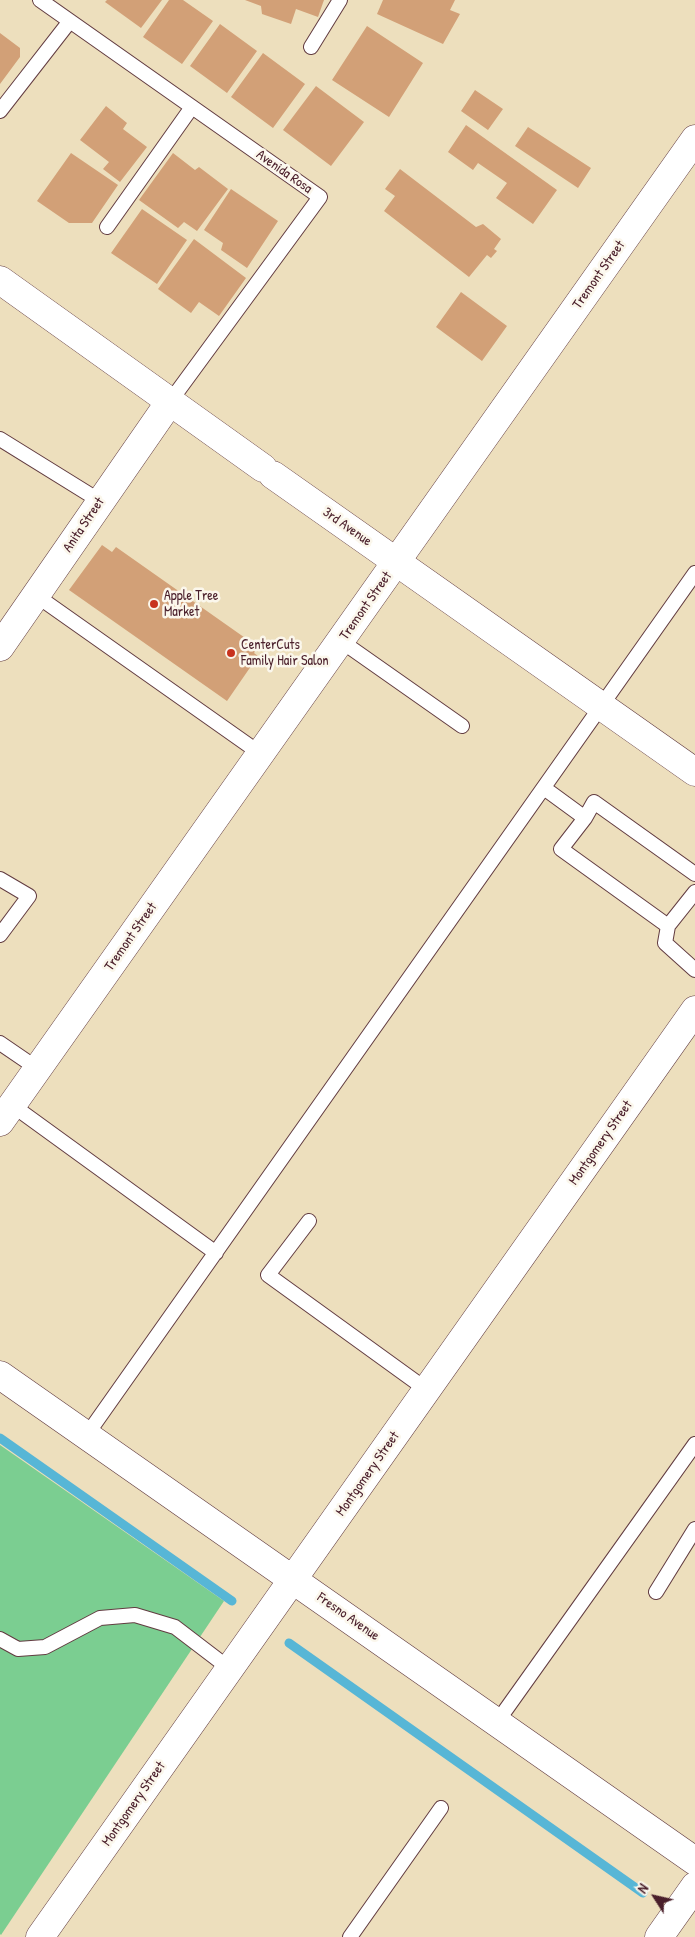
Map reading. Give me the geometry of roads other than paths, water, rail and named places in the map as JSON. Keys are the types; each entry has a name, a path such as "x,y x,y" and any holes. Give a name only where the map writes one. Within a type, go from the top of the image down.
{"street":[{"name":"Tremont Street","path":"6,1113 695,139"},
{"name":"3rd Avenue","path":"0,280 170,403 695,772"},
{"name":"Anita Street","path":"0,647 100,500 170,403"},
{"name":"Montgomery Street","path":"40,1937 695,1010"},
{"name":"Fresno Avenue","path":"0,1375 294,1578 695,1861"},
{"path":"659,1937 695,1886"}],"lane":[{"name":"Avenida Rosa","path":"40,0 320,197 170,403"},
{"path":"311,47 340,0"},
{"path":"0,111 70,21"},
{"path":"107,228 192,107"},
{"path":"0,439 100,500"},
{"path":"86,1436 695,573"},
{"path":"36,596 261,754"},
{"path":"341,641 462,726"},
{"path":"544,788 585,818"},
{"path":"668,926 561,849 585,818 594,802 695,874"},
{"path":"0,879 29,896 0,935"},
{"path":"695,892 668,926 665,943 695,970"},
{"path":"0,1043 38,1069"},
{"path":"6,1113 216,1253"},
{"path":"309,1220 268,1275 427,1390"},
{"path":"497,1722 695,1444"},
{"path":"656,1592 695,1528"},
{"path":"0,1640 18,1649 45,1648 100,1618 135,1615 175,1628 230,1669"},
{"path":"350,1937 441,1808"}],"waterway":[{"path":"0,1438 232,1601"},
{"path":"289,1643 643,1893"}],"place":[{"name":"Apple Tree Market","path":"154,604"},
{"name":"CenterCuts Family Hair Salon","path":"231,653"}]}
